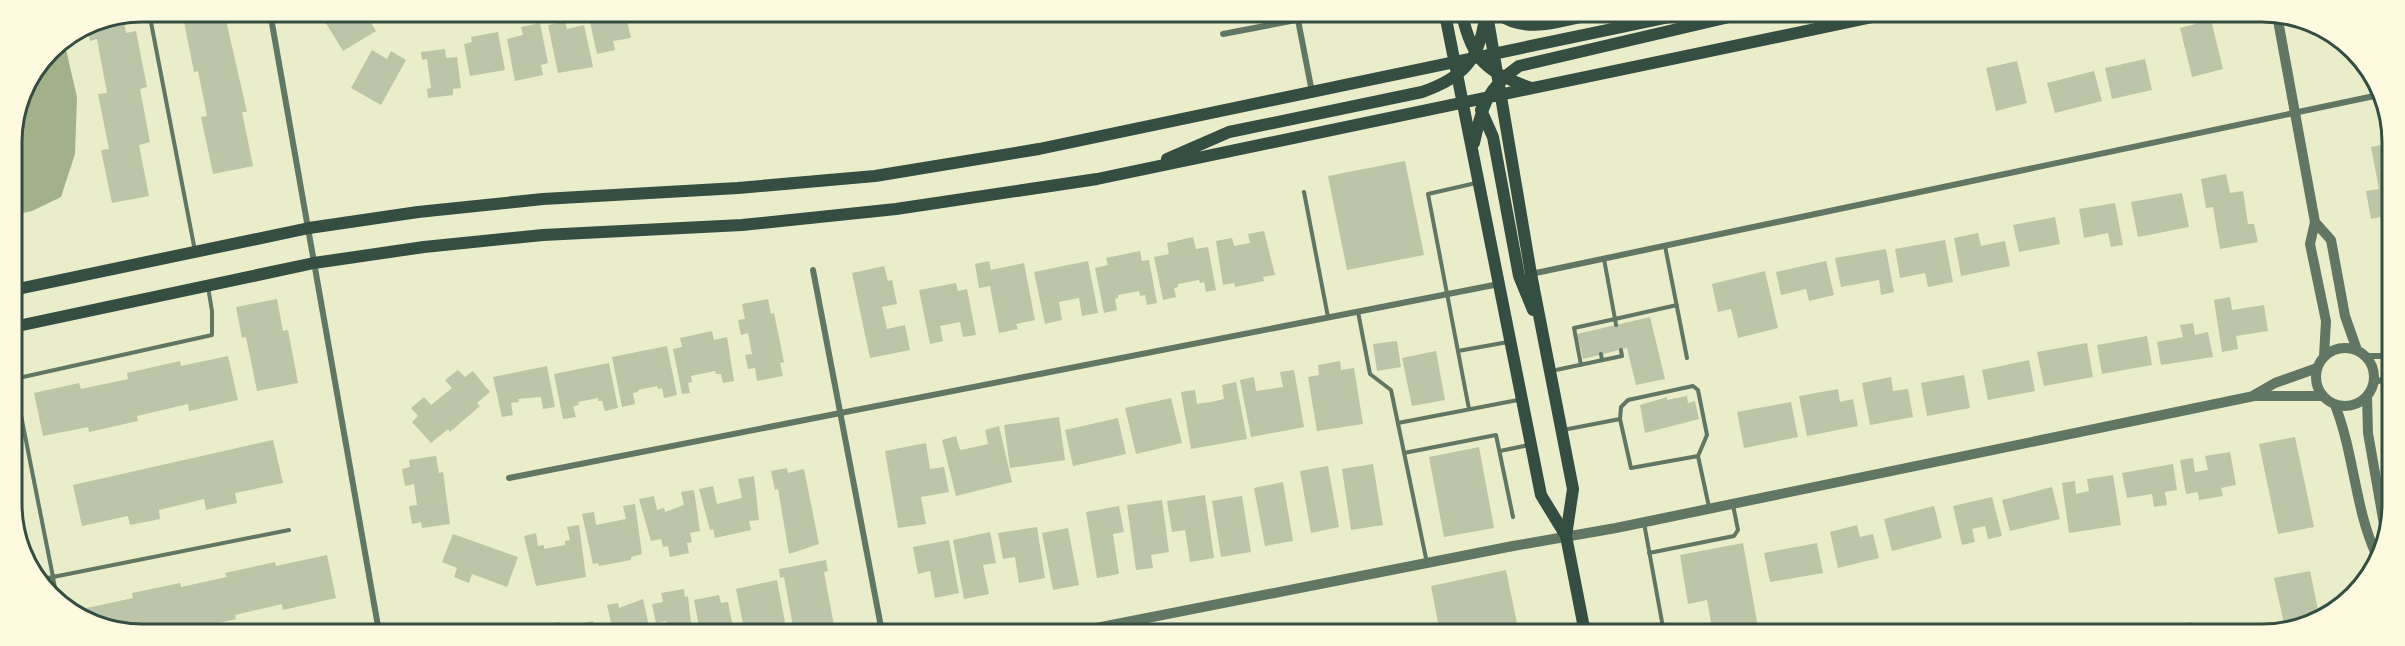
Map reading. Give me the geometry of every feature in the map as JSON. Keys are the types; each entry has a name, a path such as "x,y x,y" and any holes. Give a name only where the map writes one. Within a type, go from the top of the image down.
{"main road":[{"path":"1447,22 1455,62 1455,82"},
{"path":"1464,22 1467,39 1475,56 1499,78 1531,88"},
{"path":"1144,169 1229,132 1422,92 1455,82 1475,56 1484,22"},
{"path":"1488,22 1531,274 1574,489 1566,536"},
{"path":"1514,22 1533,26 1552,22"},
{"path":"23,288 309,228 418,212 543,199 738,188 874,176 1039,149 1645,22"},
{"path":"1487,97 1499,78 1519,66 1539,59 1705,22"},
{"path":"22,325 314,263 424,247 543,235 742,225 896,209 1097,179 1473,104 1500,94 1848,22"},
{"path":"1415,71 1455,82 1473,104 1492,137 1519,276 1544,336"},
{"path":"1473,104 1473,149 1541,495 1566,536 1583,623"},
{"path":"1473,104 1473,149"}],"street":[{"path":"1223,34 1273,22"},
{"path":"1298,22 1312,92"},
{"path":"272,23 378,624"},
{"path":"2279,24 2315,222 2310,244 2326,321 2324,356"},
{"path":"1531,274 2373,96"},
{"path":"2315,222 2331,240 2345,316 2361,353 2374,373 2373,383 2367,396 2368,433 2382,510"},
{"path":"813,270 880,624"},
{"path":"509,478 1500,284"},
{"path":"2373,548 2368,537 2347,436 2335,405 2322,396 2315,378 2316,368 2324,356 2339,348 2382,355"},
{"path":"2254,396 2275,383 2316,368"},
{"path":"2373,383 2382,380"},
{"path":"1119,624 1566,536 1644,523 2254,396 2322,396"},
{"path":"2335,405 2353,405 2367,396"}],"lane":[{"path":"151,23 195,252"},
{"path":"1469,409 1428,194 1479,183"},
{"path":"1304,192 1329,317"},
{"path":"1665,246 1687,358"},
{"path":"1604,259 1616,325"},
{"path":"22,377 212,335 213,311 208,286"},
{"path":"1581,365 1574,328 1677,305"},
{"path":"1358,311 1370,374 1391,390 1427,563"},
{"path":"1595,323 1596,329"},
{"path":"1458,351 1511,341"},
{"path":"1551,371 1622,356 1621,350"},
{"path":"1601,354 1602,360"},
{"path":"1698,456 1631,468 1620,419 1621,407 1629,400 1693,386 1698,390 1707,435 1698,456 1709,509"},
{"path":"1398,423 1522,399"},
{"path":"1562,430 1620,419"},
{"path":"22,421 54,584"},
{"path":"1404,453 1493,435 1497,437 1513,517"},
{"path":"1500,451 1531,445"},
{"path":"1649,553 1734,536 1738,530 1733,504"},
{"path":"1644,523 1662,623"},
{"path":"49,578 289,530"}],"shaded area":[{"path":"66,50 77,97 75,154 61,197 23,213 25,119 32,97 43,76"}],"building":[{"path":"2211,22 2223,69 2192,77 2180,28"},
{"path":"184,23 227,23 247,112 242,112 253,166 213,174 201,117 207,116 198,71 194,72"},
{"path":"326,23 371,23 376,31 343,51"},
{"path":"540,23 548,63 541,65 543,75 515,81 507,39 523,35 521,27"},
{"path":"565,23 567,29 584,25 593,67 558,73 548,25"},
{"path":"590,23 627,23 631,38 613,41 615,50 597,54"},
{"path":"124,24 126,33 136,31 147,87 140,89 150,142 139,145 149,196 112,203 101,150 109,149 98,94 107,93 97,39 90,41 90,35 119,25"},
{"path":"498,32 505,70 470,76 464,44 472,42 471,37"},
{"path":"445,49 446,58 457,57 461,88 453,89 453,95 428,98 427,89 431,88 427,59 422,60 421,52"},
{"path":"372,50 387,59 391,51 406,60 381,105 351,88"},
{"path":"2145,59 2152,90 2112,99 2105,68"},
{"path":"2017,61 2027,103 1996,111 1986,68"},
{"path":"2094,71 2102,101 2055,113 2047,83"},
{"path":"2382,145 2382,217 2371,219 2366,191 2379,189 2371,147"},
{"path":"1405,161 1424,255 1347,270 1328,176"},
{"path":"2226,174 2230,193 2243,191 2248,224 2254,224 2258,242 2220,249 2213,207 2206,208 2201,179"},
{"path":"2182,193 2189,227 2138,237 2131,202"},
{"path":"2115,203 2123,245 2111,247 2108,233 2084,238 2079,209"},
{"path":"2055,217 2060,244 2019,252 2013,225"},
{"path":"1264,231 1275,275 1263,277 1264,281 1235,287 1234,283 1223,285 1216,241 1232,238 1234,246 1250,243 1248,234"},
{"path":"1978,233 1981,246 2005,241 2010,266 1961,276 1954,238"},
{"path":"1193,237 1196,249 1208,247 1216,290 1206,292 1204,282 1200,283 1199,280 1178,284 1178,287 1174,288 1176,297 1163,300 1154,257 1169,254 1167,243"},
{"path":"1945,240 1953,282 1928,287 1925,273 1900,278 1895,249"},
{"path":"1886,249 1894,292 1881,295 1879,280 1841,287 1835,258"},
{"path":"1140,251 1142,261 1149,260 1157,303 1147,305 1145,295 1140,296 1139,291 1118,295 1115,299 1117,310 1104,313 1095,268 1108,265 1106,258"},
{"path":"989,261 991,270 1024,263 1035,320 1016,324 1018,329 999,333 990,286 979,288 975,264"},
{"path":"1088,261 1098,313 1082,316 1079,298 1059,302 1062,320 1045,324 1034,272"},
{"path":"1826,261 1834,295 1809,301 1806,289 1781,295 1776,272"},
{"path":"884,266 888,281 892,280 897,304 882,307 887,329 905,325 910,350 870,358 852,273"},
{"path":"1765,271 1778,328 1738,338 1731,309 1718,312 1712,284"},
{"path":"956,283 958,291 967,289 976,335 963,337 960,322 940,326 943,341 930,344 919,290"},
{"path":"2230,297 2232,310 2264,305 2268,331 2236,336 2238,349 2222,352 2214,300"},
{"path":"277,299 283,331 288,330 298,383 257,391 246,337 242,338 236,307"},
{"path":"768,299 771,314 774,313 784,362 780,363 783,376 757,381 755,368 748,369 745,355 752,354 748,333 741,335 738,320 745,319 742,304"},
{"path":"1650,317 1665,379 1636,385 1627,348 1583,359 1577,334"},
{"path":"2193,323 2195,335 2208,332 2213,357 2161,365 2157,342 2183,337 2180,325"},
{"path":"712,331 714,340 727,337 734,381 723,383 721,374 716,374 715,371 691,376 692,382 688,383 690,393 682,394 673,349 682,347 680,338"},
{"path":"2147,336 2152,365 2102,374 2097,345"},
{"path":"1397,341 1401,367 1377,371 1373,344"},
{"path":"2087,343 2093,377 2044,386 2037,352"},
{"path":"667,346 677,395 664,398 662,388 658,389 657,386 638,390 633,393 635,404 622,407 612,357"},
{"path":"1436,351 1445,400 1412,406 1402,358"},
{"path":"228,356 238,400 189,411 188,404 137,416 138,421 89,432 88,427 43,436 34,393 79,383 81,389 128,379 127,373 180,361 181,366"},
{"path":"2029,360 2035,391 1988,400 1982,370"},
{"path":"1340,361 1341,370 1354,368 1363,424 1317,431 1308,377 1319,375 1318,365"},
{"path":"609,363 618,408 605,411 602,401 598,401 598,398 578,402 579,405 573,406 576,417 563,419 554,374"},
{"path":"547,366 555,407 543,409 541,397 518,399 519,402 511,403 513,415 502,417 493,377"},
{"path":"458,370 465,377 473,371 490,392 477,403 480,406 450,432 448,429 431,443 412,422 418,416 411,408 424,397 431,405 452,388 445,380"},
{"path":"1294,370 1304,427 1251,437 1240,380 1254,377 1256,391 1283,387 1280,372"},
{"path":"1964,375 1970,408 1927,416 1921,383"},
{"path":"1891,377 1893,391 1908,389 1913,417 1870,425 1862,383"},
{"path":"1236,382 1247,439 1191,449 1181,392 1195,390 1197,404 1211,402 1224,399 1222,385"},
{"path":"1838,389 1840,402 1853,399 1858,426 1807,436 1799,396"},
{"path":"1687,396 1688,403 1695,401 1699,419 1645,433 1640,405 1667,397 1667,400"},
{"path":"1171,398 1182,443 1136,454 1125,408"},
{"path":"1791,402 1798,437 1744,448 1737,412"},
{"path":"1059,417 1065,460 1010,468 1004,425"},
{"path":"1118,418 1126,454 1073,466 1065,430"},
{"path":"999,426 1012,482 956,496 942,440 956,436 960,450 988,444 985,430"},
{"path":"2295,437 2314,527 2278,534 2259,444"},
{"path":"273,440 283,483 235,493 237,503 206,510 204,499 159,510 160,519 130,525 128,516 82,526 73,485"},
{"path":"926,443 930,469 944,467 949,492 921,497 926,524 898,528 885,451"},
{"path":"1479,447 1494,528 1444,537 1429,457"},
{"path":"2230,452 2236,485 2221,488 2223,496 2199,500 2198,492 2186,494 2180,460 2193,458 2195,472 2208,470 2205,456"},
{"path":"436,456 439,473 443,472 450,524 422,528 421,522 412,524 409,506 417,505 414,484 405,486 402,469 410,467 409,460"},
{"path":"1373,464 1383,525 1351,530 1342,469"},
{"path":"2173,464 2177,490 2165,492 2167,505 2154,507 2152,494 2127,498 2122,473"},
{"path":"1328,466 1339,527 1311,533 1300,471"},
{"path":"787,468 788,473 804,469 819,544 789,554 778,489 775,490 771,471"},
{"path":"2113,475 2121,525 2069,533 2062,483 2075,481 2076,494 2089,491 2087,479"},
{"path":"754,476 759,520 749,521 751,530 715,538 713,529 710,530 699,489 713,486 717,504 742,498 738,479"},
{"path":"1283,482 1293,541 1265,546 1254,488"},
{"path":"2052,487 2060,519 2010,531 2002,500"},
{"path":"694,490 700,531 690,533 692,542 687,543 689,553 670,557 668,546 663,547 661,539 651,541 639,499 654,496 657,510 664,508 665,512 684,505 681,492"},
{"path":"1205,495 1214,558 1190,562 1185,530 1172,532 1167,501"},
{"path":"1242,496 1251,552 1221,557 1212,501"},
{"path":"1992,497 2002,536 1988,539 1985,526 1972,529 1975,542 1962,545 1953,506"},
{"path":"1162,500 1169,552 1151,555 1153,568 1136,570 1127,505"},
{"path":"635,504 642,554 631,557 631,560 599,566 598,563 593,564 582,514 594,512 596,525 626,519 623,506"},
{"path":"1119,506 1124,532 1113,534 1119,574 1097,578 1086,512"},
{"path":"1934,506 1942,538 1892,551 1884,519"},
{"path":"579,525 586,577 536,586 524,536 536,533 538,546 544,545 544,549 565,545 565,541 570,540 567,527"},
{"path":"1857,525 1860,537 1873,534 1879,558 1838,568 1830,532"},
{"path":"1037,527 1045,578 1019,583 1015,557 1003,559 998,533"},
{"path":"1068,528 1079,585 1053,590 1042,533"},
{"path":"990,532 996,563 983,565 989,594 964,599 953,540"},
{"path":"453,534 518,557 507,587 472,574 469,583 454,577 457,568 442,562"},
{"path":"949,540 959,593 935,598 930,571 918,574 913,547"},
{"path":"1743,543 1757,623 1711,623 1707,600 1688,604 1680,555"},
{"path":"1817,543 1823,573 1770,582 1764,553"},
{"path":"327,555 336,598 283,610 282,604 235,615 236,619 215,624 143,624 104,617 85,608 133,598 132,593 180,583 181,587 227,577 225,573 275,562 276,566"},
{"path":"826,560 828,571 824,572 834,624 792,624 784,577 780,578 779,569"},
{"path":"1506,570 1517,623 1438,623 1431,586"},
{"path":"2310,571 2318,609 2284,621 2274,578"},
{"path":"777,580 785,622 743,624 736,589"},
{"path":"684,589 685,597 688,596 691,624 667,624 666,621 656,623 652,604 663,602 661,593"},
{"path":"719,595 721,603 728,602 732,624 698,624 694,600"},
{"path":"643,599 648,624 611,624 607,605 618,603 619,608"}]}
